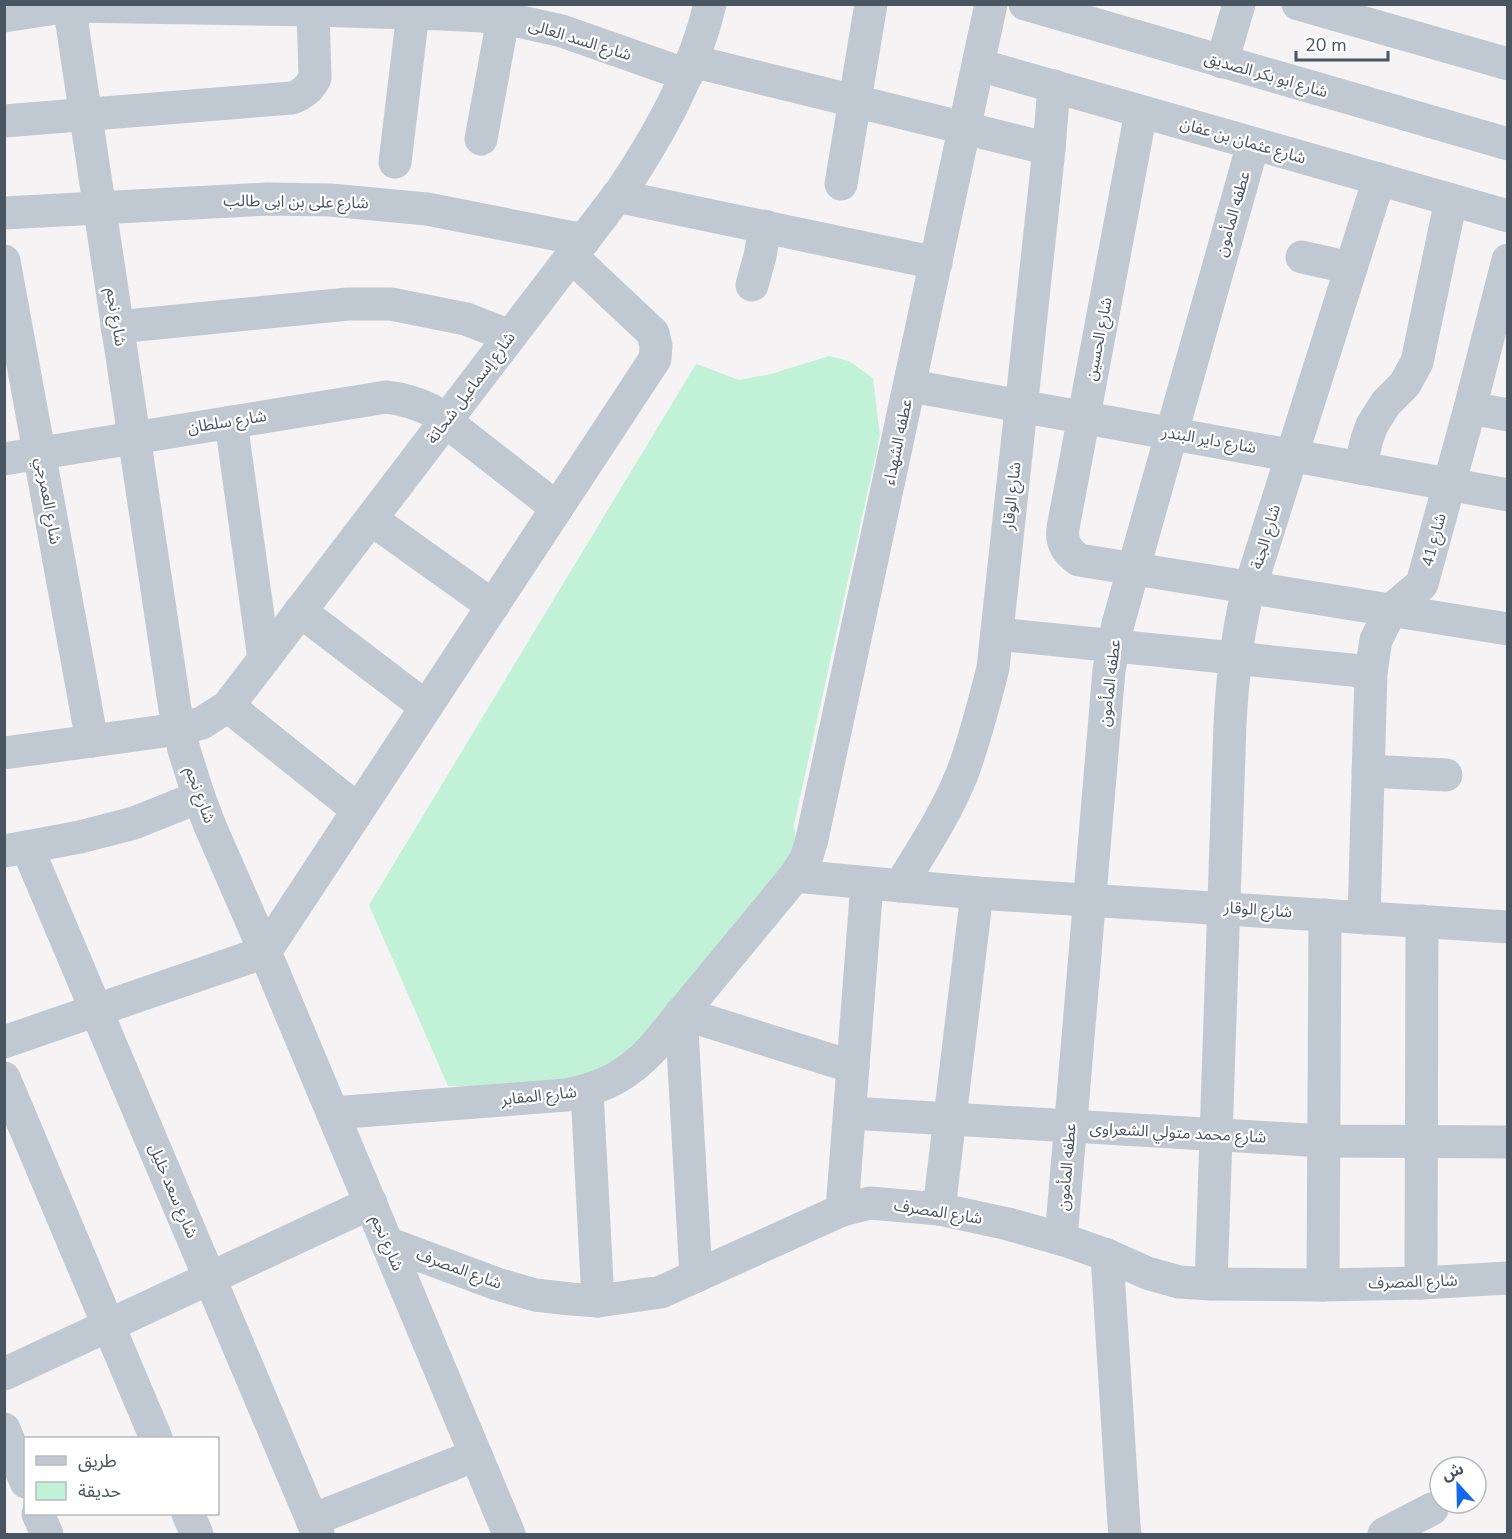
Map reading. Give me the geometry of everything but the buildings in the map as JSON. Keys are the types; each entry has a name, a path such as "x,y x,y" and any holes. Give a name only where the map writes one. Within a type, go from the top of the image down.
{"street":[{"name":"شارع إسماعيل شحاتة","path":"4,753 179,729 202,723 228,706 617,196 655,137 689,68 704,29 710,4"},
{"path":"841,184 871,4"},
{"name":"عطفه الشهداء","path":"795,876 806,859 812,839 991,4"},
{"name":"شارع ابو بكر الصديق","path":"1024,4 1508,144"},
{"path":"1222,62 1239,4"},
{"path":"1298,4 1508,64"},
{"name":"شارع السد العالى","path":"4,16 69,5 481,16 562,31 689,68 855,101 1049,149"},
{"name":"شارع نجم","path":"69,5 175,709 184,750 199,797 509,1534"},
{"path":"4,120 292,98 305,92 315,78 313,10"},
{"path":"395,162 413,13"},
{"path":"481,139 503,19"},
{"name":"شارع عثمان بن عفان","path":"979,65 1508,216"},
{"name":"شارع الوقار","path":"900,886 930,837 962,773 982,712 993,668 1054,86"},
{"name":"شارع الحسين","path":"1133,569 1079,560 1066,548 1062,534 1141,112"},
{"name":"عطفه المأمون","path":"1061,1239 1109,670 1113,646 1253,144"},
{"name":"شارع الجنة","path":"1211,1284 1231,713 1235,659 1250,587 1379,180"},
{"path":"617,196 936,263"},
{"name":"شارع على بن ابى طالب","path":"4,213 268,199 330,200 427,209 577,248"},
{"path":"1360,468 1372,425 1386,403 1405,384 1417,362 1451,200"},
{"path":"752,285 765,226"},
{"path":"4,1042 265,952 655,360 656,346 653,333 577,248"},
{"path":"1302,257 1351,268"},
{"name":"شارع 41","path":"1364,918 1371,672 1376,640 1391,610 1422,584 1508,260"},
{"name":"شارع العمرجي","path":"4,261 92,741"},
{"path":"117,327 348,304 391,304 466,319 510,336"},
{"name":"شارع داير البندر","path":"910,386 1508,495"},
{"name":"شارع سلطان","path":"4,459 386,397 403,399 431,410 557,508"},
{"path":"1470,408 1508,415"},
{"path":"231,422 264,659"},
{"path":"371,519 493,606"},
{"path":"1133,569 1508,629"},
{"path":"300,611 426,707"},
{"path":"997,634 1371,672"},
{"path":"228,706 358,810"},
{"path":"1368,771 1446,775"},
{"path":"16,849 80,837 134,823 199,797"},
{"name":"شارع سعد خليل","path":"16,849 96,1010 315,1527"},
{"name":"شارع الوقار","path":"795,876 977,893 1508,927"},
{"name":"شارع المقابر","path":"333,1113 566,1095 587,1091 608,1083 641,1061 795,876"},
{"path":"842,1210 867,883"},
{"path":"939,1209 977,893"},
{"path":"1323,1285 1325,915"},
{"path":"1421,1283 1422,921"},
{"path":"696,1276 681,1013 853,1067"},
{"path":"4,1078 156,1437"},
{"path":"587,1091 598,1301"},
{"name":"شارع محمد متولي الشعراوى","path":"850,1113 1323,1141 1508,1142"},
{"path":"4,1374 371,1203"},
{"name":"شارع المصرف","path":"387,1243 497,1284 535,1295 598,1301 661,1292 842,1210 870,1203 939,1209 1008,1224 1061,1239 1107,1255 1147,1273 1179,1282 1323,1285 1508,1278"},
{"path":"1107,1255 1125,1534"},
{"path":"4,1429 24,1477"},
{"path":"315,1527 476,1455"},
{"path":"1384,1534 1428,1511"},
{"path":"38,1515 47,1534"},
{"path":"188,1515 197,1534"}],"green space":[{"path":"829,356 849,361 873,378 880,436 794,825 798,854 605,1082 559,1088 448,1086 369,905 696,364 739,380 771,374"}]}
